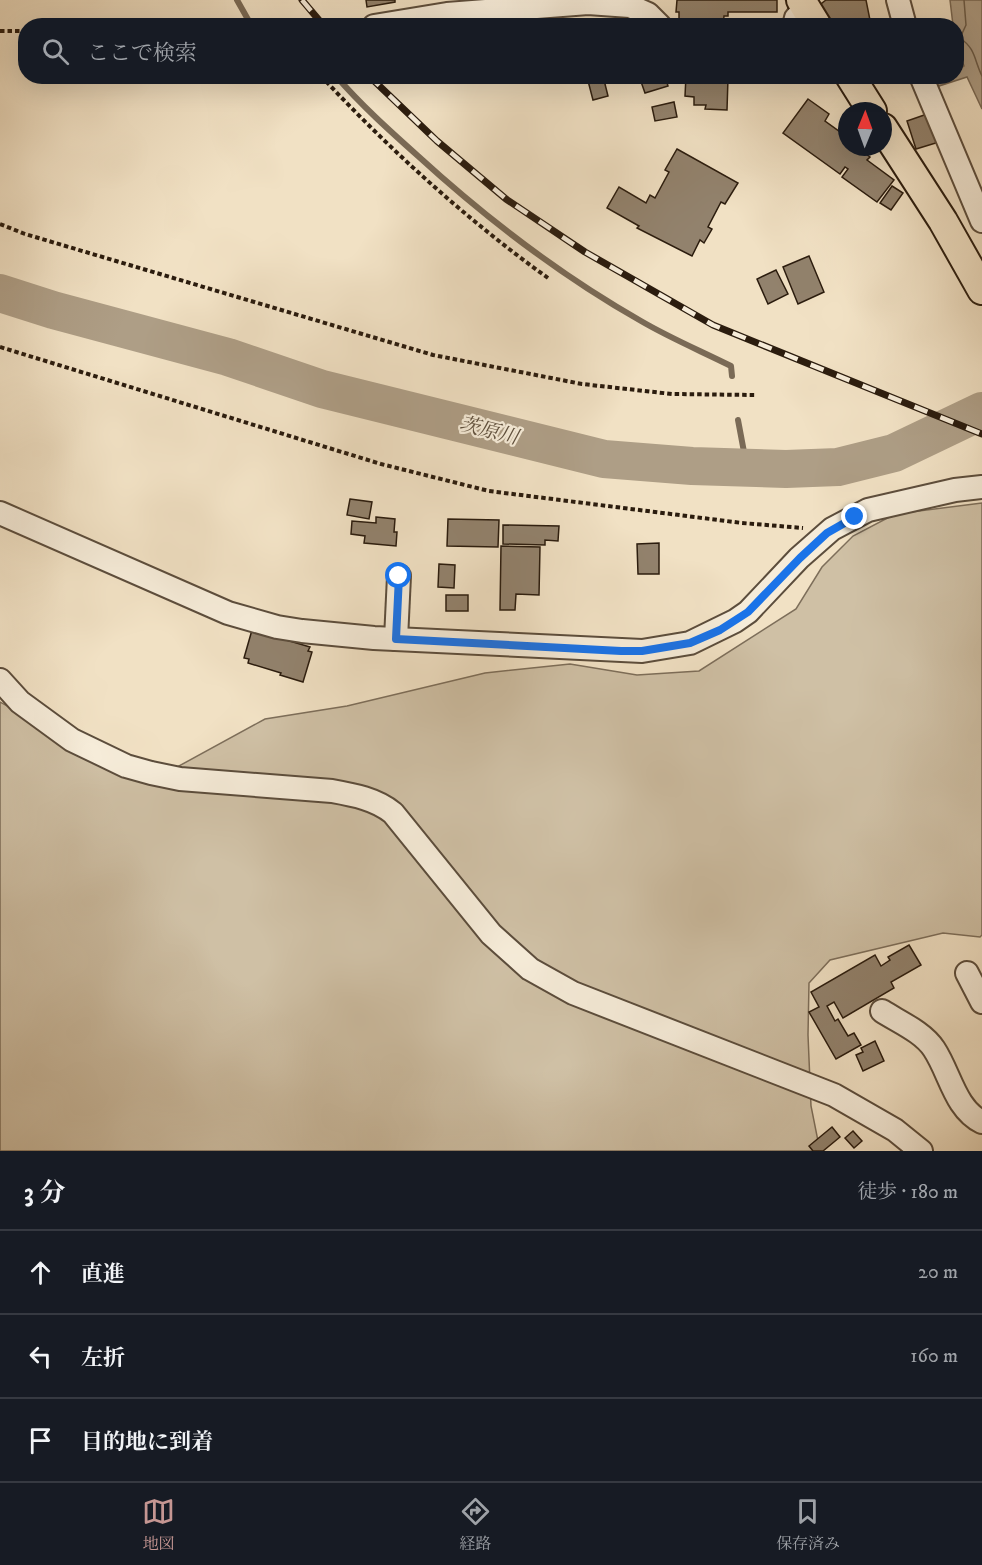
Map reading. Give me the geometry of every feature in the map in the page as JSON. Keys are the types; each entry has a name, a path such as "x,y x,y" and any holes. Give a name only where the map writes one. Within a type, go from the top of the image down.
{"main road":[{"path":"855,84 866,102"},
{"path":"892,142 980,280"}],"street":[{"path":"898,0 902,18"},
{"path":"423,18 447,14 596,3 630,6 652,18"},
{"path":"924,84 982,221"},
{"path":"0,513 228,613 277,627 396,639 642,651 690,643 720,630 748,612 827,533 868,510 955,490 982,487"},
{"path":"396,639 399,576"},
{"path":"0,680 20,702 72,740 111,759 151,774 180,779 332,791 382,804 393,813 490,934 530,969 573,993 834,1095 896,1130 921,1151"},
{"path":"967,973 982,1002"},
{"path":"882,1011 916,1031 933,1048 965,1110 982,1122"}],"path":[{"path":"0,32 18,31"},
{"path":"329,84 368,126 441,192 548,278"},
{"path":"0,224 25,234 433,355 582,384 672,394 755,395"},
{"path":"0,347 381,464 489,491 742,523 804,528 827,533"}],"shaded area":[{"path":"982,503 982,935 980,937 943,933 830,960 809,983 808,1035 811,1106 820,1151 0,1151 0,702 146,784 265,719 347,706 485,673 570,664 637,675 699,671 796,609 822,567 853,536 895,514"}],"water":[{"path":"950,0 982,0 982,109 967,77 964,78 964,18 952,18"}],"building":[{"path":"366,0 395,0 395,2 367,7"},
{"path":"677,0 777,0 777,12 728,12 728,16 724,18 679,18 679,12 676,12"},
{"path":"826,0 866,0 870,18 823,18 817,7"},
{"path":"589,84 605,84 608,96 593,100"},
{"path":"642,84 667,84 668,86 645,93"},
{"path":"686,84 728,84 727,110 705,109 706,105 694,105 694,97 685,96"},
{"path":"808,99 829,114 825,121 838,130 838,156 869,156 867,160 894,180 877,202 842,177 848,169 845,167 840,174 783,133"},
{"path":"674,102 677,117 655,121 652,107"},
{"path":"930,113 939,142 916,149 907,121"},
{"path":"677,149 738,183 725,204 721,202 708,227 712,229 704,243 700,240 692,256 637,228 639,226 607,208 619,187 646,203 650,195 655,198 669,172 665,170"},
{"path":"892,186 903,193 891,210 880,203"},
{"path":"809,256 824,292 798,304 783,267"},
{"path":"776,270 788,294 768,304 757,279"},
{"path":"350,499 372,502 369,519 347,515"},
{"path":"376,517 395,519 396,546 364,543 365,536 351,534 352,521 376,523"},
{"path":"448,519 499,520 498,547 447,546"},
{"path":"503,525 559,526 558,541 545,540 545,545 503,544"},
{"path":"659,543 659,574 638,574 637,544"},
{"path":"501,546 540,547 539,595 516,594 515,610 500,610"},
{"path":"439,564 455,565 454,588 438,587"},
{"path":"446,595 468,595 468,611 446,611"},
{"path":"252,630 310,647 308,651 312,652 303,682 248,663 249,659 244,658"},
{"path":"909,945 921,965 891,982 894,988 843,1018 834,1002 827,1006 835,1021 838,1019 848,1036 854,1033 861,1045 836,1059 809,1012 819,1007 811,992 875,955 881,966 890,960 888,957"},
{"path":"875,1041 884,1061 863,1071 856,1055 863,1052 861,1048"},
{"path":"832,1127 840,1137 823,1151 813,1151 809,1146"},
{"path":"853,1131 862,1141 854,1148 845,1138"}],"waterway":[{"path":"237,0 247,18"},
{"path":"344,84 418,156 525,245 582,285 641,321 731,366 732,376"},
{"name":"茨原川","path":"0,293 53,310 228,357 322,389 604,459 692,466 786,469 838,467 894,453 982,411"},
{"path":"738,420 744,452 786,469"}],"railway":[{"path":"302,0 317,18"},
{"path":"377,84 437,141 506,199 585,252 713,325 982,434"}],"route":[{"path":"399,576 396,639 621,651 666,648 690,643 720,630 748,612 827,533 855,517"}]}
